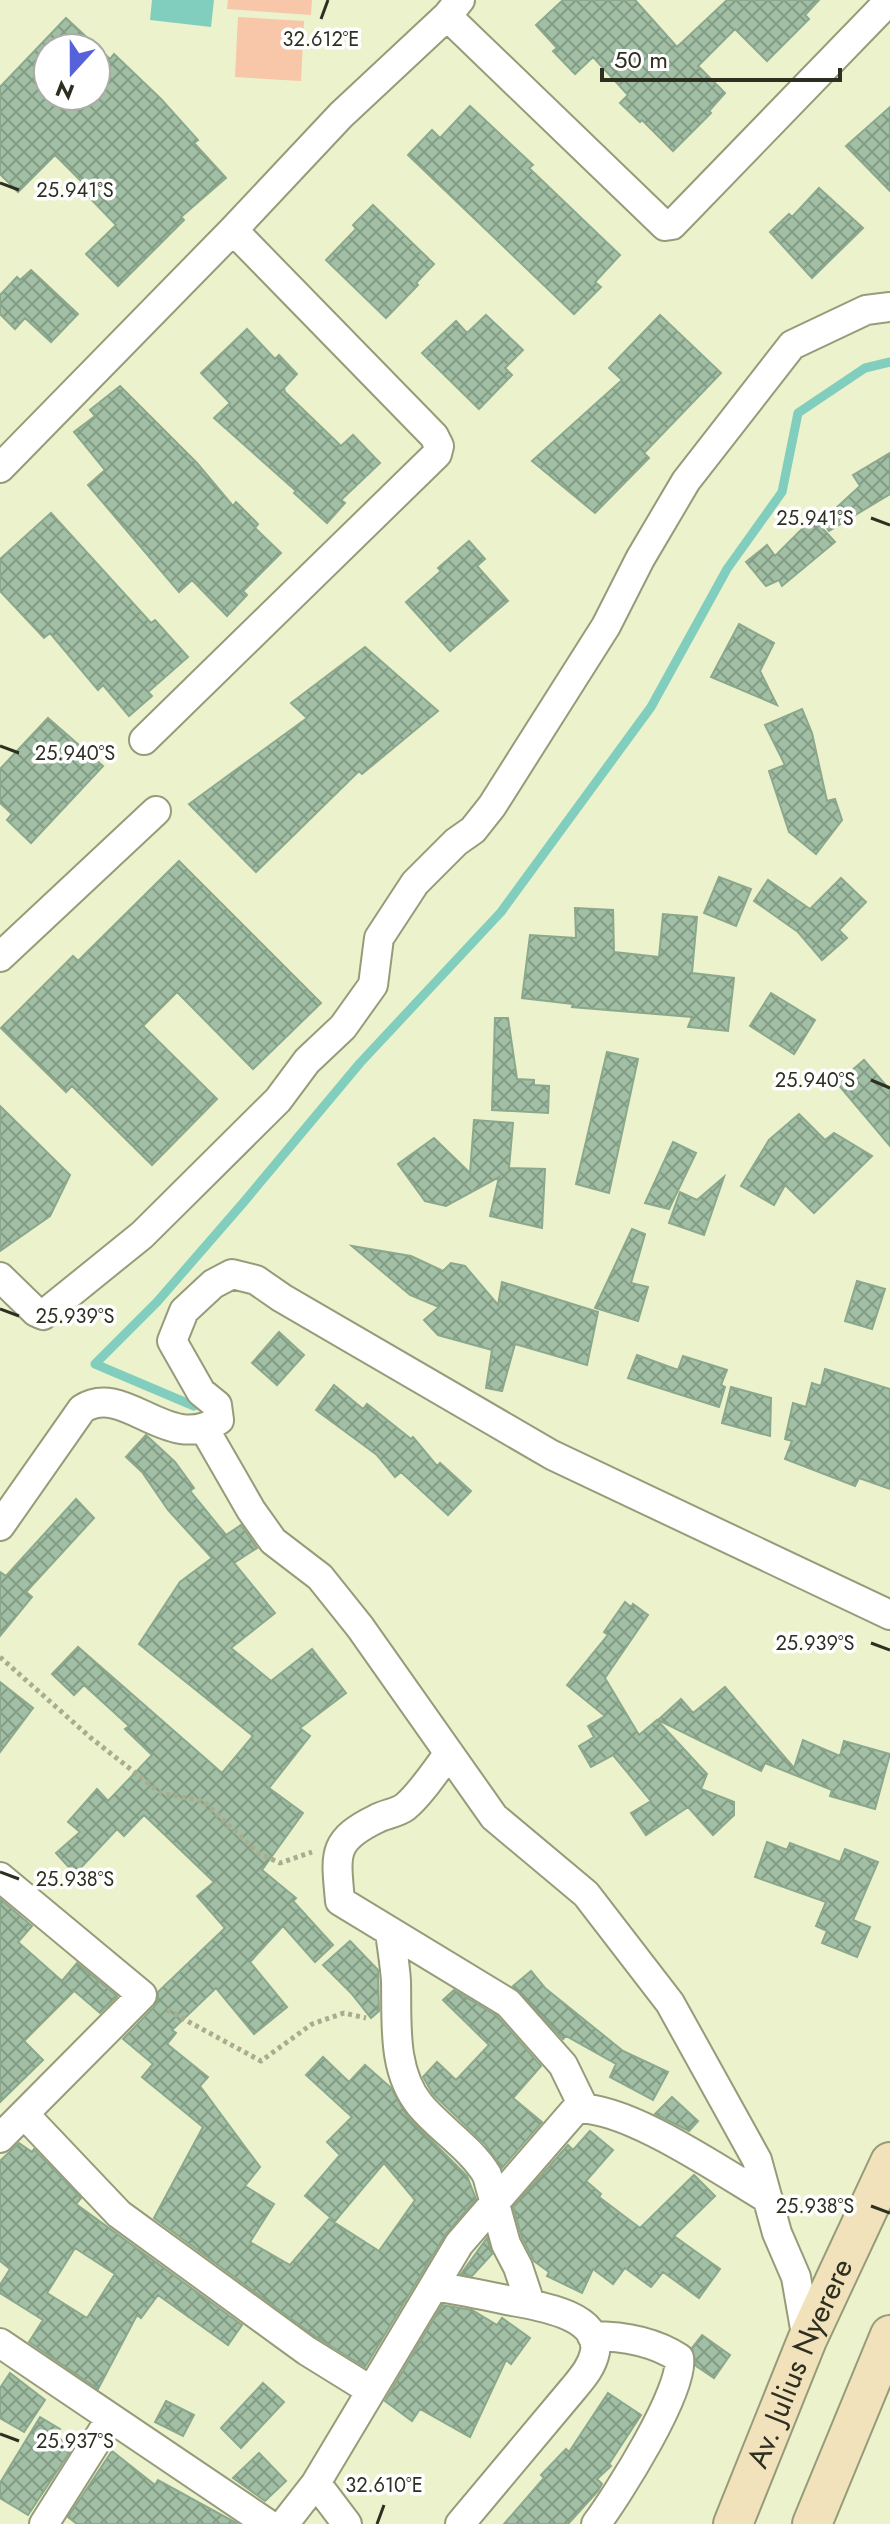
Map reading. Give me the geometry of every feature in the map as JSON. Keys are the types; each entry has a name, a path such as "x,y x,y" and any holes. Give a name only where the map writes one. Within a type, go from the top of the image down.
{"main road":[{"name":"Av. Julius Nyerere","path":"733,2524 807,2340 890,2162"},
{"path":"812,2524 890,2335"}],"street":[{"path":"0,468 341,115 453,8 665,226 672,225 890,0"},
{"path":"144,740 437,454 439,446 434,436 233,230"},
{"path":"0,1277 43,1315 142,1235 278,1100 307,1061 343,1027 373,985 379,938 415,883 456,842 473,830 492,806 606,626 640,559 686,481 792,345 866,310 890,307"},
{"path":"0,957 156,811"},
{"path":"0,1526 82,1409 94,1401 108,1402 137,1412 166,1427 205,1430 219,1420 217,1405 201,1392 172,1341 184,1311 213,1284 232,1274 256,1280 552,1455 890,1615"},
{"path":"205,1430 251,1510 273,1541 320,1577 360,1627 494,1817 586,1894 670,2003 757,2160 777,2233 796,2277 807,2340"},
{"path":"449,1753 405,1807 350,1834 341,1843 337,1867 340,1901 508,2003 563,2065 584,2108"},
{"path":"0,2138 142,1995 3,1886"},
{"path":"390,1932 396,1977 396,2024 404,2078 418,2102 487,2175 506,2244 518,2267 530,2303"},
{"path":"284,2524 316,2483 459,2244 576,2109 590,2107 632,2122 768,2199"},
{"path":"25,2115 119,2214 307,2351 370,2390"},
{"path":"434,2286 544,2306 578,2320 592,2336 596,2349 590,2367 460,2524"},
{"path":"592,2336 622,2336 666,2350 679,2358 681,2366 672,2396 613,2501 596,2524"},
{"path":"0,2343 268,2524"},
{"path":"44,2524 111,2418"},
{"path":"316,2483 347,2524"}],"path":[{"path":"0,1657 91,1738 161,1793 203,1801 258,1853 280,1863 341,1843"},
{"path":"142,1995 261,2061 312,2024 344,2013 396,2024"}],"shaded area":[{"path":"228,0 312,0 311,15 227,9"},
{"path":"238,17 304,21 301,81 235,77"}],"water":[{"path":"152,0 214,0 211,27 150,20"}],"building":[{"path":"563,0 635,0 677,47 727,0 819,0 805,15 809,19 767,61 735,29 698,66 725,93 709,111 711,113 673,151 620,103 628,95 593,57 575,74 553,51 557,48 536,25"},
{"path":"66,18 81,32 53,32"},
{"path":"32,54 32,112 112,112 114,54 161,99 198,140 194,143 226,178 181,217 184,220 118,286 86,254 116,225 87,195 91,191 55,155 18,192 0,174 0,87"},
{"path":"470,106 533,165 529,168 620,255 595,282 601,287 574,314 408,155 432,130 440,138"},
{"path":"890,107 890,191 846,146"},
{"path":"819,188 863,228 812,278 770,232 789,214 792,217"},
{"path":"373,205 434,264 386,318 326,260 356,229 353,225"},
{"path":"31,270 78,314 51,342 25,318 15,329 0,314 0,295 17,277 20,280"},
{"path":"486,315 523,350 505,368 512,375 479,409 422,353 456,321 467,333"},
{"path":"660,315 721,373 644,453 649,458 595,513 532,461 622,380 609,368"},
{"path":"247,329 275,359 279,355 297,374 284,388 285,392 341,446 353,435 380,463 341,500 345,503 327,523 214,418 230,403 201,373"},
{"path":"120,386 197,463 233,506 236,502 258,524 255,528 281,553 243,591 247,595 227,616 192,580 179,592 88,485 105,470 74,432 95,416 90,410"},
{"path":"890,453 890,494 829,531 822,521 860,486 853,475"},
{"path":"51,513 151,623 155,620 188,657 148,692 152,696 129,716 103,685 98,690 50,633 44,638 0,591 0,559"},
{"path":"813,518 835,542 782,586 779,580 766,586 746,562 767,545 775,556"},
{"path":"469,541 485,559 477,566 508,601 450,651 406,602"},
{"path":"739,624 774,643 760,671 777,705 711,677"},
{"path":"365,647 438,711 362,774 359,771 256,872 189,804 307,718 291,703"},
{"path":"802,709 812,733 827,801 835,799 842,820 816,854 789,832 769,771 785,765 765,725"},
{"path":"48,718 103,766 31,843 7,820 12,814 0,803 0,769"},
{"path":"179,861 321,1003 253,1069 177,992 143,1026 217,1099 152,1165 72,1086 66,1092 1,1028 73,956 78,961"},
{"path":"719,877 751,889 736,926 704,913"},
{"path":"841,878 866,902 839,930 847,938 822,960 798,932 754,901 768,880 810,909"},
{"path":"575,908 613,910 614,952 659,957 663,914 697,917 692,973 734,978 728,1031 688,1027 692,1017 572,1007 573,1004 522,998 530,935 576,938"},
{"path":"771,993 815,1020 794,1054 750,1026"},
{"path":"495,1018 508,1018 517,1079 534,1080 534,1085 549,1086 548,1113 492,1110"},
{"path":"607,1052 638,1059 609,1193 576,1184"},
{"path":"864,1060 890,1090 890,1146 837,1083"},
{"path":"0,1106 70,1175 50,1216 0,1251"},
{"path":"799,1114 825,1140 834,1133 872,1156 814,1213 785,1185 774,1205 741,1186 769,1140"},
{"path":"474,1120 513,1123 509,1168 545,1169 542,1228 490,1216 499,1177 446,1206 425,1201 398,1164 434,1138 470,1173"},
{"path":"673,1142 696,1153 669,1209 645,1203"},
{"path":"724,1177 704,1235 669,1223 680,1192 697,1200"},
{"path":"632,1229 645,1234 631,1283 648,1287 638,1321 595,1308"},
{"path":"352,1246 411,1256 443,1271 451,1263 465,1266 498,1305 502,1282 598,1312 587,1365 515,1344 502,1391 486,1388 492,1350 438,1335 424,1320 439,1307 410,1295"},
{"path":"857,1281 885,1289 872,1329 845,1321"},
{"path":"279,1332 304,1355 277,1385 252,1363"},
{"path":"637,1355 678,1370 683,1356 727,1370 721,1385 725,1387 719,1407 628,1378"},
{"path":"825,1369 890,1389 890,1489 859,1478 855,1486 785,1459 792,1441 785,1439 793,1403 806,1407 812,1383 821,1386"},
{"path":"334,1385 363,1409 367,1404 411,1439 413,1437 437,1466 440,1463 471,1491 448,1515 401,1472 395,1477 377,1455 316,1410"},
{"path":"731,1387 771,1398 770,1436 722,1423"},
{"path":"146,1435 175,1462 194,1488 190,1491 226,1535 241,1525 257,1548 234,1563 275,1613 231,1648 271,1681 312,1649 346,1693 300,1728 310,1736 269,1788 303,1813 262,1870 296,1898 293,1901 333,1945 315,1962 283,1926 250,1962 287,2007 254,2034 216,1988 172,2030 176,2033 167,2044 208,2077 200,2086 260,2167 245,2186 274,2204 250,2242 290,2265 329,2219 379,2251 415,2200 384,2163 335,2221 305,2196 340,2155 327,2142 352,2117 306,2075 323,2057 349,2082 365,2065 391,2088 407,2116 467,2176 476,2199 445,2235 365,2367 316,2337 154,2218 203,2127 142,2077 153,2064 123,2039 154,2007 158,1992 225,1928 197,1896 214,1882 144,1815 124,1836 117,1829 75,1874 56,1853 80,1832 68,1822 97,1789 108,1801 152,1755 125,1729 129,1726 84,1685 74,1695 52,1674 78,1647 222,1773 253,1736 139,1644 180,1582 212,1558 168,1510 142,1472 126,1457"},
{"path":"76,1499 94,1518 26,1592 32,1597 0,1636 0,1572 6,1576"},
{"path":"625,1602 648,1615 605,1678 639,1735 657,1720 707,1774 701,1789 734,1802 734,1815 713,1835 688,1807 646,1835 631,1813 651,1801 613,1755 591,1767 579,1746 594,1737 588,1726 605,1716 567,1685 608,1635 604,1632"},
{"path":"0,1682 33,1708 0,1752"},
{"path":"725,1687 794,1768 803,1740 840,1756 844,1741 890,1754 875,1809 830,1796 832,1790 765,1763 761,1771 658,1720 681,1699 693,1713"},
{"path":"767,1842 787,1850 790,1843 840,1862 845,1849 878,1862 853,1920 870,1927 857,1957 822,1943 827,1931 816,1926 826,1902 755,1877"},
{"path":"0,1899 32,1926 18,1942 62,1981 77,1963 117,1996 100,2013 72,1989 74,1991 24,2041 43,2060 0,2102"},
{"path":"350,1941 378,1970 379,2011 371,2018 323,1965"},
{"path":"531,1971 545,1988 623,2051 668,2072 653,2100 610,2077 616,2064 566,2036 563,2039 513,1986"},
{"path":"454,1990 497,2016 541,2066 513,2098 542,2122 502,2168 485,2144 433,2094 423,2077 437,2062 456,2080 489,2045 443,2000"},
{"path":"672,2097 698,2121 689,2131 655,2114"},
{"path":"590,2131 613,2150 586,2181 601,2194 599,2197 640,2228 694,2175 715,2196 674,2236 720,2269 699,2298 663,2272 651,2287 625,2268 613,2284 593,2269 582,2293 547,2276 549,2272 534,2261 522,2238 513,2207 568,2145 573,2150"},
{"path":"19,2143 32,2152 34,2149 81,2198 76,2204 242,2325 228,2345 158,2295 141,2318 137,2315 98,2389 29,2342 43,2320 0,2293 0,2285 10,2269 0,2261 0,2161","holes":["75,2248 115,2274 87,2318 47,2293"]},
{"path":"487,2238 492,2254 472,2276 461,2274"},
{"path":"442,2305 472,2310 497,2325 502,2318 530,2338 511,2364 506,2360 470,2437 420,2409 412,2421 385,2401"},
{"path":"702,2335 730,2355 714,2378 696,2366 692,2348"},
{"path":"10,2373 45,2400 24,2432 0,2418 0,2388"},
{"path":"263,2383 284,2402 241,2448 221,2428"},
{"path":"608,2393 641,2415 609,2464 611,2466 597,2479 602,2484 598,2491 568,2524 504,2524 544,2478 541,2475 566,2449 569,2452"},
{"path":"166,2401 194,2415 183,2436 155,2422"},
{"path":"40,2417 60,2429 55,2436 73,2447 28,2515 0,2498 0,2483"},
{"path":"112,2451 155,2485 158,2480 238,2524 77,2524 68,2517"},
{"path":"259,2453 286,2481 265,2501 233,2478"}],"waterway":[{"path":"194,1406 95,1364 157,1302 360,1063 501,912 651,707 727,569 782,492 798,413 865,368 890,362"}]}
